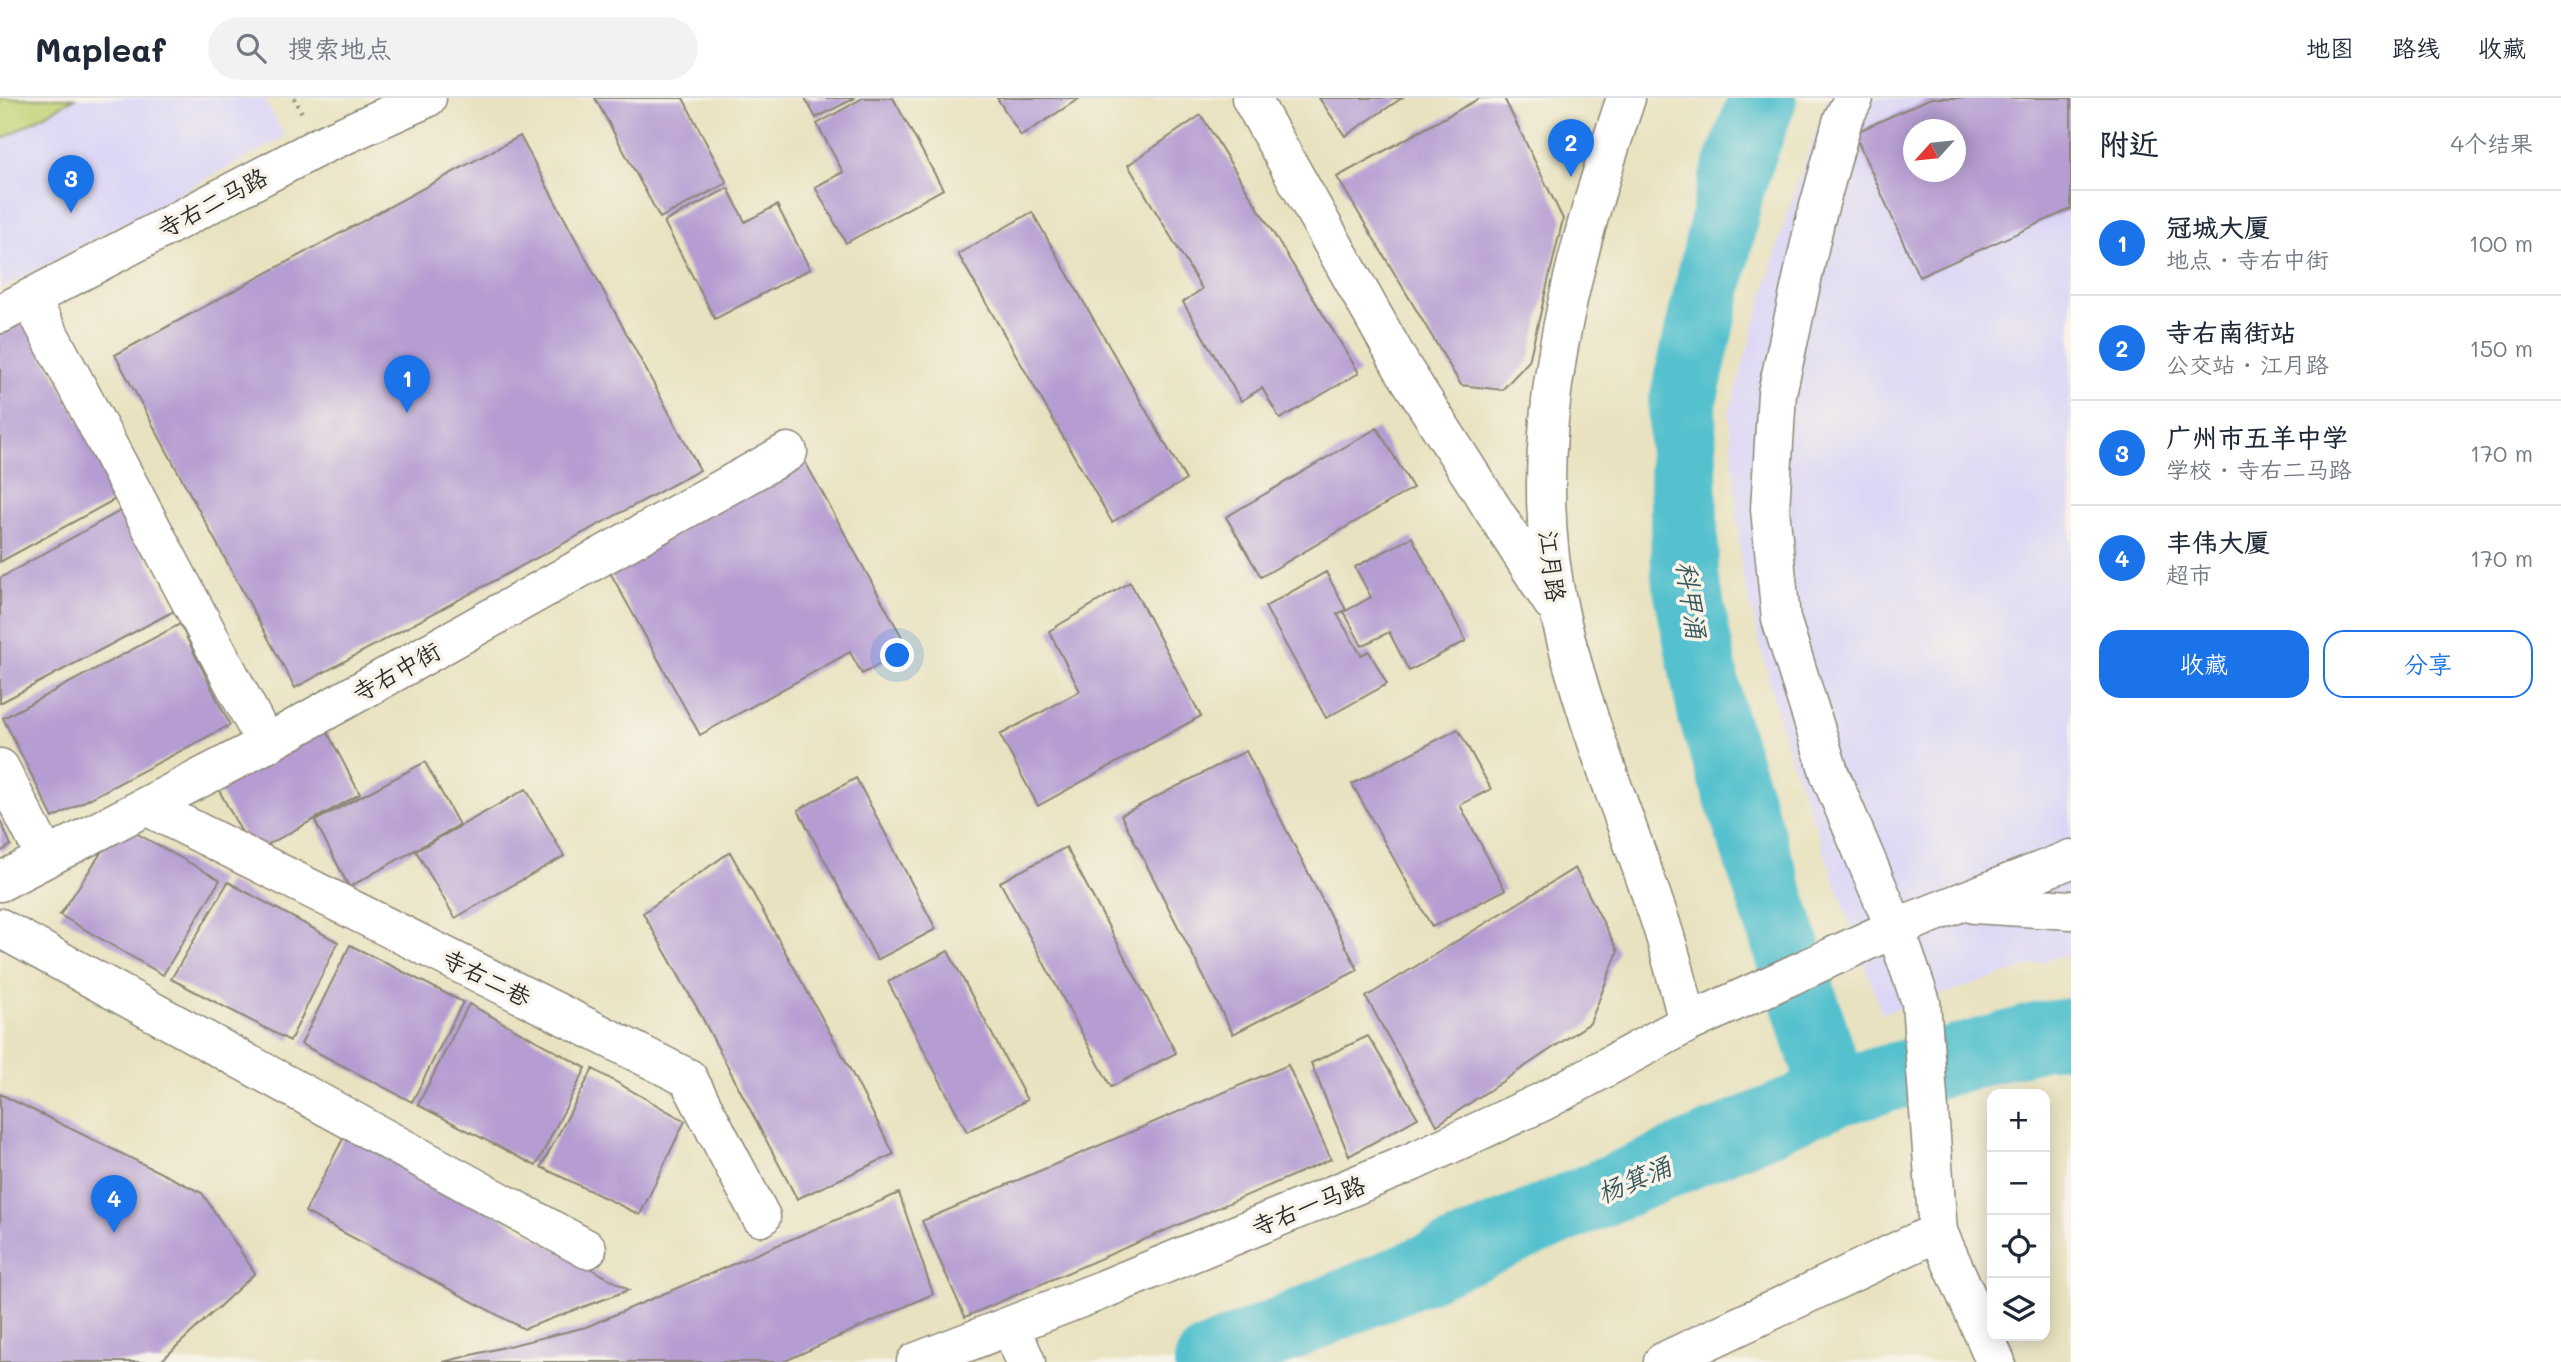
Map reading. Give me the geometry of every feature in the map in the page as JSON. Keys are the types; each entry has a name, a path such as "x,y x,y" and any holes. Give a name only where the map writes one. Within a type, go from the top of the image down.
{"street":[{"name":"寺右二马路","path":"15,306 320,146 427,98"},
{"path":"1251,98 1402,367 1559,613"},
{"name":"江月路","path":"1626,98 1592,198 1573,274 1553,388 1546,469 1548,533 1559,613 1587,718 1656,908 1701,1018"},
{"path":"1854,98 1843,119 1815,221 1777,393 1770,509 1782,619 1830,775 1895,928 1921,1003 1938,1232 1996,1362"},
{"path":"15,306 266,744"},
{"name":"寺右中街","path":"0,882 266,744 788,452"},
{"path":"0,768 46,858"},
{"name":"寺右二巷","path":"146,806 688,1078 761,1217"},
{"name":"寺右一马路","path":"916,1362 1412,1162 1542,1102 1701,1018 1895,928 2071,859"},
{"path":"1961,903 2071,910"},
{"path":"0,928 587,1249"},
{"path":"1663,1362 1938,1232"},
{"path":"1010,1326 1026,1362"}],"shaded area":[{"path":"0,98 264,98 285,137 0,289"},
{"path":"1828,98 2071,98 2071,957 2061,956 1882,1014 1784,738 1742,572 1729,413 1791,201"}],"green space":[{"path":"0,98 75,98 0,140"}],"building":[{"path":"595,98 683,98 727,183 660,218"},
{"path":"805,98 855,98 816,118"},
{"path":"863,98 893,98 943,189 846,243 815,187 843,172 817,124"},
{"path":"997,98 1080,98 1021,136"},
{"path":"1319,98 1402,98 1345,136"},
{"path":"1480,98 1504,98 1563,219 1529,361 1502,390 1461,385 1337,177"},
{"path":"1931,98 2071,98 2071,209 1919,277 1854,133"},
{"path":"1201,115 1359,373 1280,419 1262,388 1241,401 1183,302 1202,289 1128,165"},
{"path":"520,136 700,470 295,688 115,355"},
{"path":"728,188 745,222 777,205 810,269 715,319 664,222"},
{"path":"1032,212 1186,480 1112,522 958,254"},
{"path":"22,316 121,496 0,562 0,328"},
{"path":"1377,428 1413,488 1261,577 1226,517"},
{"path":"803,458 908,648 862,674 850,652 700,735 607,567"},
{"path":"122,510 174,611 0,703 0,578"},
{"path":"1412,537 1466,641 1409,671 1389,632 1362,646 1344,612 1371,597 1355,567"},
{"path":"1326,572 1346,610 1337,614 1361,655 1369,651 1387,684 1326,718 1265,607"},
{"path":"1130,582 1201,716 1038,806 1000,735 1080,691 1049,631"},
{"path":"180,624 230,725 53,818 3,718"},
{"path":"323,724 360,794 253,853 215,783"},
{"path":"1458,729 1491,789 1460,805 1505,890 1432,927 1352,784"},
{"path":"1246,751 1358,970 1233,1034 1121,815"},
{"path":"425,762 459,825 349,887 315,821"},
{"path":"856,778 936,929 877,960 798,810"},
{"path":"526,789 564,856 455,918 416,851"},
{"path":"0,820 11,845 0,852"},
{"path":"120,824 220,880 163,975 60,915"},
{"path":"1066,847 1176,1053 1111,1087 1000,882"},
{"path":"730,852 894,1154 797,1199 696,1006 643,913"},
{"path":"1575,868 1618,951 1590,1023 1437,1125 1366,997"},
{"path":"228,882 338,942 290,1041 171,979"},
{"path":"350,945 463,1002 412,1102 301,1044"},
{"path":"948,951 1027,1100 967,1132 888,982"},
{"path":"469,1004 586,1068 536,1166 418,1105"},
{"path":"1368,1036 1418,1118 1349,1156 1311,1063"},
{"path":"1288,1065 1331,1159 965,1317 922,1221"},
{"path":"593,1069 685,1121 640,1215 541,1167"},
{"path":"0,1094 202,1193 255,1273 160,1362 0,1362"},
{"path":"347,1131 629,1290 524,1329 305,1212"},
{"path":"899,1193 933,1294 783,1362 443,1362 586,1327"}],"waterway":[{"name":"科甲涌","path":"1763,98 1732,183 1682,406 1685,577 1712,716 1834,1093"},
{"name":"杨箕涌","path":"1208,1362 1834,1093 2044,1035 2071,1032"}],"place":[{"name":"寺右南街站","path":"1571,177"},
{"name":"广州市五羊中学","path":"71,213"},
{"name":"冠城大厦","path":"407,413"},
{"name":"丰伟大厦","path":"114,1233"}]}
